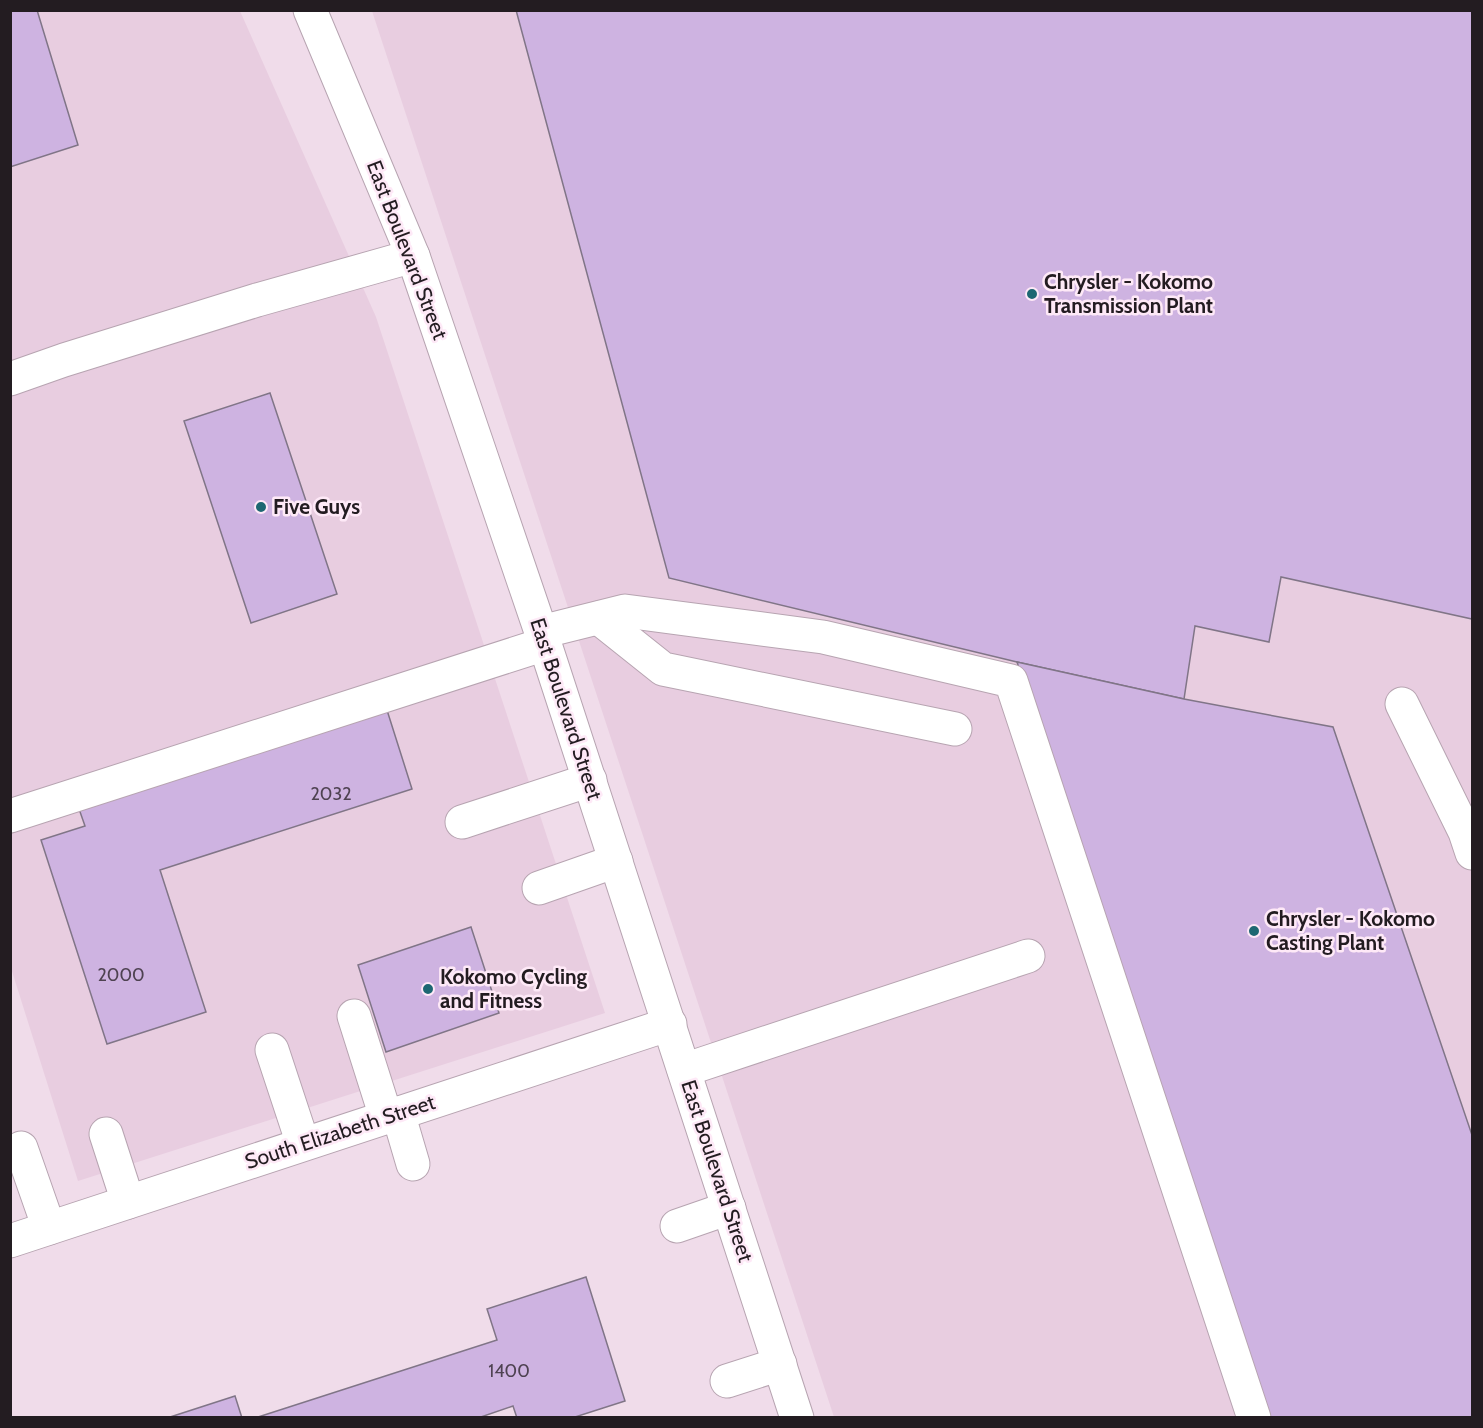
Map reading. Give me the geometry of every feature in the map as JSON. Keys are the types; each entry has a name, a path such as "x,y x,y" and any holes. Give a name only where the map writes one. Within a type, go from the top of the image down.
{"main road":[{"name":"East Boulevard Street","path":"310,10 413,256 590,780 797,1418"},
{"path":"10,379 257,300 413,256"},
{"path":"10,816 599,618 626,611 823,637 1011,681 1254,1418"},
{"path":"599,618 663,669 955,729"},
{"path":"1402,704 1465,832 1473,853"},
{"path":"462,822 590,780"},
{"path":"538,888 616,861"},
{"path":"684,1070 1028,956"},
{"path":"354,1016 413,1164"},
{"name":"South Elizabeth Street","path":"10,1241 670,1024"},
{"path":"272,1050 303,1144"},
{"path":"106,1134 128,1202"},
{"path":"21,1148 49,1228"},
{"path":"677,1226 729,1208"},
{"path":"727,1381 780,1364"}],"shaded area":[{"path":"10,11 240,11 376,317 605,1013 78,1181 11,968"},
{"path":"372,11 1472,11 1472,1417 834,1417"}],"building":[{"path":"10,10 37,10 78,145 10,167"},
{"name":"Chrysler - Kokomo Transmission Plant","path":"516,10 1472,10 1472,619 1281,577 1269,642 1195,626 1184,699 1017,662 669,578"},
{"name":"Five Guys","path":"270,393 337,594 251,623 184,421"},
{"name":"Chrysler - Kokomo Casting Plant","path":"1017,662 1184,699 1333,727 1472,1135 1472,1418 1267,1418"},
{"path":"386,707 412,789 160,870 206,1012 107,1044 41,840 85,826 78,806"},
{"name":"Kokomo Cycling and Fitness","path":"471,927 499,1013 386,1052 358,965"},
{"path":"586,1277 625,1401 572,1418 517,1418 513,1406 478,1418 255,1418 497,1340 487,1309"},
{"path":"235,1396 242,1418 167,1418"}],"place":[{"name":"Chrysler - Kokomo Transmission Plant","path":"1032,294"},
{"name":"Five Guys","path":"261,507"},
{"name":"Chrysler - Kokomo Casting Plant","path":"1254,931"},
{"name":"Kokomo Cycling and Fitness","path":"428,989"}]}
